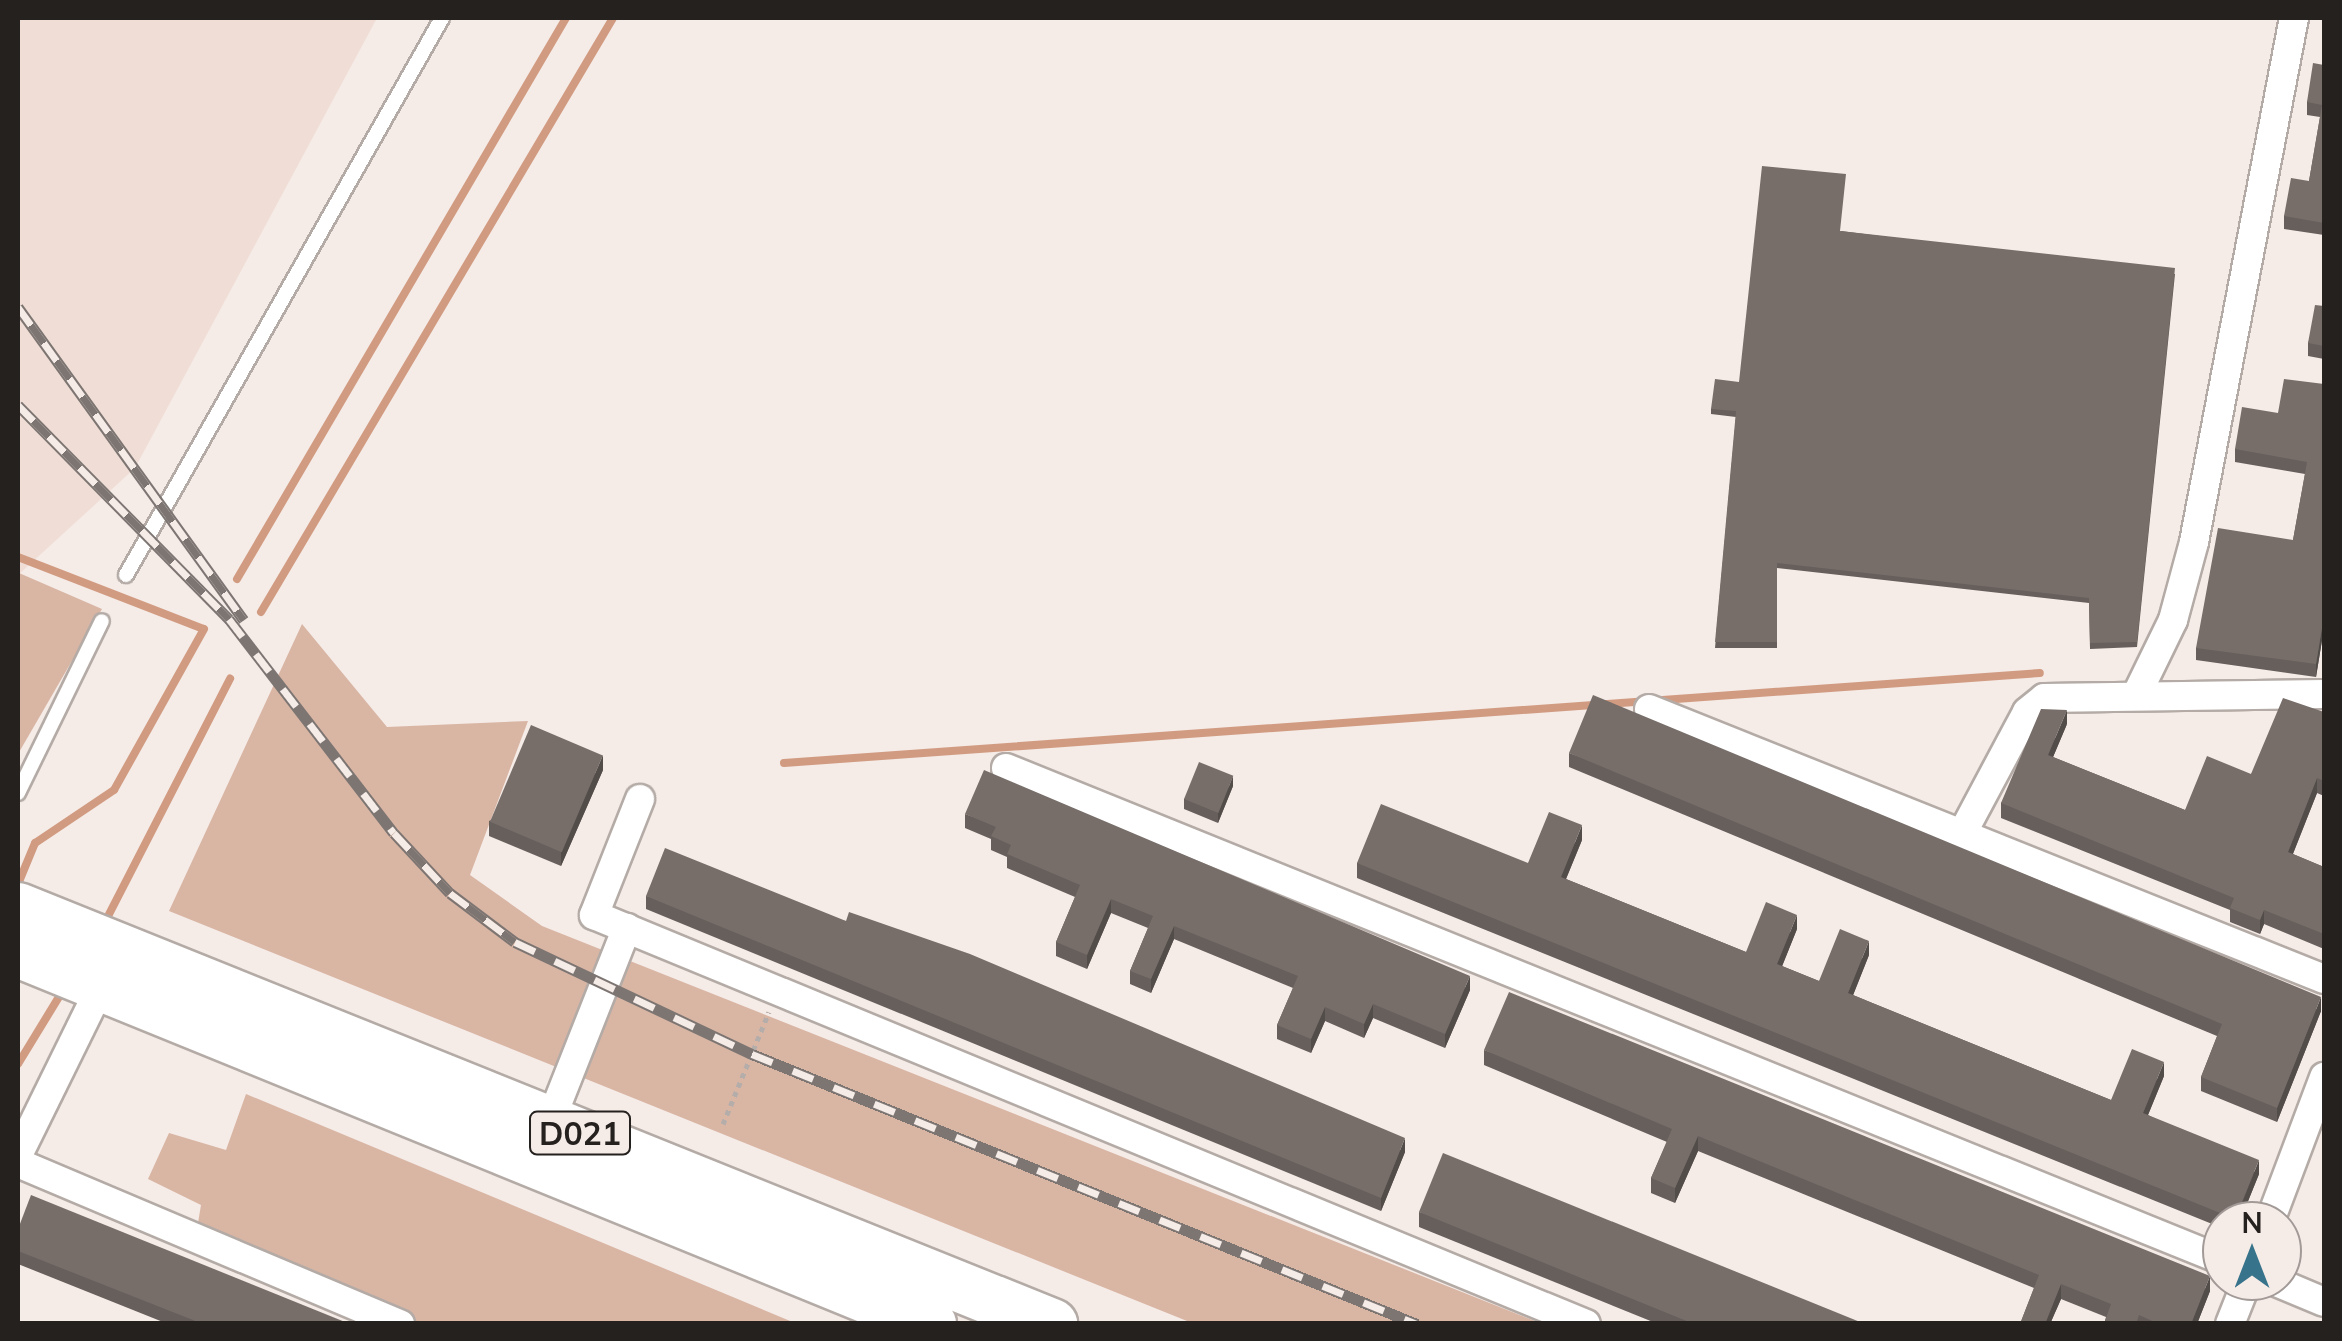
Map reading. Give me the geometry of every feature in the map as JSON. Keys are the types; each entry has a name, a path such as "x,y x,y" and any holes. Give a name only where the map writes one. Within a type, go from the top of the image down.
{"highway":[{"name":"D021","path":"18,908 98,970 931,1324"},
{"name":"D021","path":"18,952 98,970 550,1122 1052,1324"}],"street":[{"path":"2136,696 2174,620 2199,522 2294,18"},
{"path":"1962,832 2026,712 2044,698 2324,694"},
{"path":"1649,709 2324,979"},
{"path":"1006,768 2202,1252"},
{"path":"640,799 594,914 1586,1324"},
{"path":"550,1122 627,928"},
{"path":"18,1156 98,970"},
{"path":"2278,1201 2324,1077"},
{"path":"18,1164 400,1324"}],"lane":[{"path":"126,575 442,18"},
{"path":"18,794 102,621"}],"path":[{"path":"724,1124 777,990"}],"shaded area":[{"path":"18,18 377,18 135,468 18,575"},
{"path":"18,575 102,609 18,754"},
{"path":"302,624 387,727 528,721 470,875 542,926 1540,1323 1192,1323 169,911"},
{"path":"246,1094 795,1323 415,1323 196,1235 201,1205 148,1179 169,1133 226,1150"}],"building":[{"path":"2313,63 2324,65 2324,223 2284,216 2291,178 2309,181 2322,105 2307,102"},
{"path":"1762,166 1846,174 1840,231 2175,268 2137,642 2090,643 2089,598 1777,563 1777,642 1715,642 1736,411 1711,409 1715,379 1739,382"},
{"path":"2315,305 2324,306 2324,346 2308,343"},
{"path":"2284,379 2324,384 2324,616 2316,664 2196,648 2218,528 2293,540 2307,462 2235,449 2242,407 2278,413"},
{"path":"1593,695 2321,997 2277,1108 2201,1077 2222,1024 1569,753"},
{"path":"2283,698 2324,712 2324,781 2317,778 2288,852 2324,867 2324,934 2264,910 2260,920 2230,908 2234,898 2001,803 2041,709 2067,710 2048,755 2185,810 2207,756 2251,774"},
{"path":"531,725 603,755 562,852 490,822"},
{"path":"1199,762 1233,776 1218,813 1184,799"},
{"path":"984,770 1470,976 1445,1034 1373,1004 1364,1024 1325,1007 1311,1039 1277,1025 1298,976 1174,926 1151,979 1130,971 1153,916 1111,899 1087,955 1056,942 1080,885 1007,854 1011,845 991,836 996,827 965,814"},
{"path":"1381,804 1528,863 1549,812 1582,825 1561,877 1746,952 1766,902 1797,915 1777,964 1819,981 1840,929 1869,941 1848,993 2111,1100 2132,1049 2164,1062 2143,1113 2259,1160 2242,1201 2202,1201 2202,1206 1357,863"},
{"path":"665,848 846,921 849,912 970,954 1405,1138 1381,1198 646,896"},
{"path":"1509,992 2202,1273 2202,1296 2191,1324 2159,1324 2139,1315 2136,1324 2104,1324 2111,1304 2061,1284 2045,1324 2020,1324 2039,1275 1698,1136 1675,1188 1651,1178 1672,1129 1484,1050"},
{"path":"1443,1153 1865,1324 1694,1324 1419,1212"},
{"path":"31,1195 350,1324 203,1324 18,1251 18,1229"}],"waterway":[{"path":"237,579 566,18"},
{"path":"261,612 613,18"},
{"path":"18,557 204,629 114,790 35,843 18,884"},
{"path":"784,763 2040,673"},
{"path":"104,924 230,679"},
{"path":"18,1064 65,987"}],"railway":[{"path":"18,307 244,620"},
{"path":"18,405 229,619 394,833 450,893 515,942 752,1054 1417,1324"}]}
